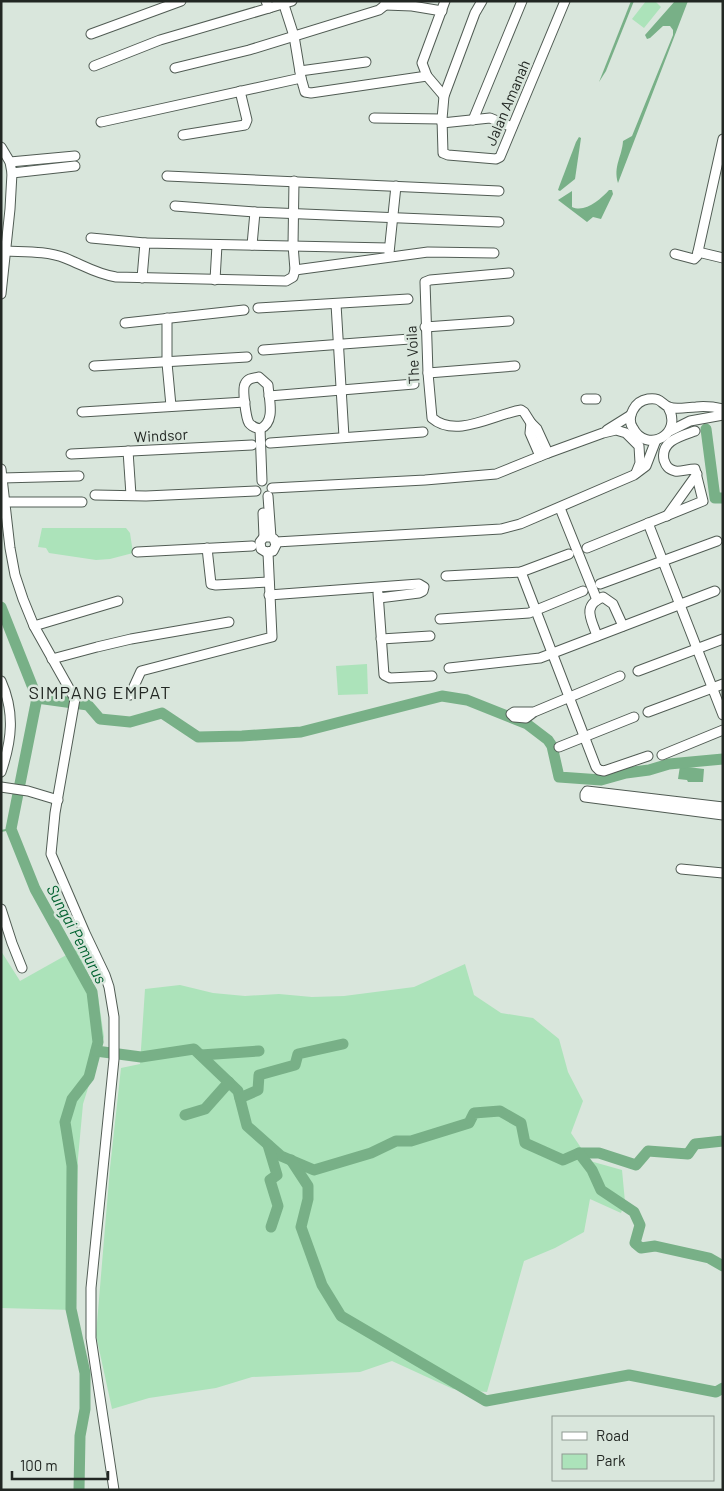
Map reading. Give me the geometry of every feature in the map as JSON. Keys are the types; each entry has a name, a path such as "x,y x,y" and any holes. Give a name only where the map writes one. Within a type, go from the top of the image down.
{"street":[{"path":"91,34 181,1"},
{"path":"444,96 427,76 422,63 445,1"},
{"name":"Jalan Amanah","path":"482,1 475,13 444,96 442,121 443,153 496,159 501,155 565,1"},
{"name":"Jalan Amanah","path":"473,120 522,1"},
{"path":"94,66 160,40 268,5 288,3 305,92 311,93 427,76"},
{"path":"175,68 249,50 379,10 385,3 413,3 442,11"},
{"path":"101,122 240,91 301,75 366,62"},
{"path":"183,135 245,125 246,120 240,91"},
{"path":"374,118 442,121 493,118 512,127"},
{"path":"675,254 694,259 697,256 723,139"},
{"path":"1,147 10,162 12,173 1,294"},
{"path":"10,162 75,156"},
{"path":"12,173 75,166"},
{"path":"167,176 499,191"},
{"path":"6,251 64,258 101,275 116,278 286,282 293,277 294,270 294,181"},
{"path":"389,258 396,186"},
{"path":"175,206 393,219 499,222"},
{"path":"252,245 254,212"},
{"path":"91,238 145,243 389,248"},
{"path":"142,278 145,243"},
{"path":"215,280 217,245"},
{"path":"294,270 434,252 494,253"},
{"path":"698,252 723,258"},
{"name":"The Voila","path":"509,273 425,282 425,327 432,418 440,423 473,424 521,410 530,423 530,432 544,455"},
{"path":"258,308 408,299"},
{"path":"336,304 344,437"},
{"path":"125,323 244,310"},
{"path":"167,318 171,406"},
{"path":"425,327 509,321"},
{"path":"263,350 338,346 410,339"},
{"path":"94,366 247,357"},
{"path":"428,373 515,366"},
{"path":"250,378 259,378 266,382 269,396 269,421 260,429 249,423 247,419 244,388 245,383 250,378"},
{"path":"269,396 341,392 414,384"},
{"path":"586,399 596,400"},
{"path":"723,409 698,406 668,407 657,400 644,400 633,409 631,425 637,434 643,438 656,440 690,421 723,415"},
{"path":"82,412 245,402"},
{"path":"668,407 672,417 670,431"},
{"path":"603,433 631,415"},
{"path":"260,429 262,481 270,484 265,493 270,539 274,549 268,553"},
{"path":"95,495 146,496 265,493 486,475 505,471 603,433 616,430 626,433 638,446 640,463 634,475"},
{"path":"587,548 704,501 694,469 677,471 666,466 663,449 682,435 695,430"},
{"path":"270,444 423,432"},
{"path":"268,553 264,552 260,547 260,542 270,539 501,529 520,524 634,475 646,466 656,440"},
{"name":"Windsor","path":"72,454 252,445"},
{"path":"128,452 131,495"},
{"path":"79,476 2,473 2,489 15,575 34,626 75,703 58,800 51,854 110,987 114,1017 114,1059 91,1288 91,1338 114,1490"},
{"path":"667,516 697,474"},
{"path":"4,502 82,502"},
{"path":"560,508 597,600"},
{"path":"648,523 723,715"},
{"path":"600,584 717,541"},
{"path":"137,552 252,546"},
{"path":"207,548 211,584 269,582"},
{"path":"130,695 140,671 272,638 268,553"},
{"path":"446,576 521,572 569,554"},
{"path":"521,572 596,767 604,771 648,756"},
{"path":"269,594 419,584 424,587 423,591 419,594 379,598"},
{"path":"378,588 381,639 386,677 432,676"},
{"path":"440,619 523,613 536,610 584,591"},
{"path":"449,668 533,660 715,591"},
{"path":"598,636 589,614 589,608 603,597 613,604 623,626"},
{"path":"34,626 118,601"},
{"path":"52,659 131,639 229,622"},
{"path":"381,639 430,636"},
{"path":"638,671 723,639"},
{"path":"534,712 620,676"},
{"path":"1,681 9,703 11,718 10,739 1,772"},
{"path":"648,712 723,684"},
{"path":"559,746 634,717"},
{"path":"662,755 723,730"},
{"path":"1,787 28,791 58,800"},
{"path":"723,807 634,800 723,815"},
{"path":"681,869 723,873"},
{"path":"1,908 22,968"}],"green space":[{"path":"646,1 655,1 661,7 644,28 632,19"},
{"path":"42,528 126,528 130,533 133,553 110,559 96,560 49,553 46,548 38,547"},
{"path":"367,664 368,694 338,695 336,666"},
{"path":"77,949 98,996 104,1037 83,1104 78,1158 74,1310 1,1308 1,951 20,981"},
{"path":"465,964 474,995 501,1013 533,1018 559,1039 568,1072 583,1101 571,1133 590,1161 622,1170 625,1202 621,1213 590,1199 584,1232 555,1248 524,1261 487,1392 453,1389 392,1361 360,1372 252,1377 216,1388 149,1398 112,1409 96,1335 110,1168 121,1068 140,1064 145,989 180,985 213,993 245,996 279,994 312,997 344,996 414,987"}],"shaded area":[{"path":"631,1 634,1 606,71 599,82"},
{"path":"675,1 688,1 618,183 617,166 623,141 632,136 673,35 673,30 670,26 663,26 650,38 647,39 645,35"},
{"path":"579,137 581,138 575,179 560,191 558,190 559,187"},
{"path":"609,190 612,190 613,194 601,219 593,217 587,222 558,200 572,191 572,207 582,208 597,201"},
{"path":"680,766 704,769 703,782 688,782 687,780 678,779"}],"waterway":[{"path":"706,429 715,498 723,498"},
{"name":"Sungai Pemurus","path":"1,607 37,698 11,829 35,889 92,992 98,1042 89,1077 72,1099 65,1122 72,1166 71,1309 85,1373 85,1409 80,1436 79,1490"},
{"path":"37,698 88,705 100,719 130,722 162,713 198,737 301,732 442,696 467,700 527,724 548,740 552,746 559,777 601,780 669,764 723,759"},
{"path":"1,831 11,829"},
{"path":"240,1098 258,1090 259,1075 295,1065 298,1054 343,1044"},
{"path":"96,1051 141,1057 194,1049 238,1091 247,1126 281,1156 314,1170 371,1153 396,1141 411,1141 469,1123 474,1113 500,1111 521,1123 525,1143 563,1160 579,1153 599,1153 636,1165 648,1151 688,1154 695,1144 723,1141"},
{"path":"201,1055 259,1051"},
{"path":"185,1115 205,1109 229,1082"},
{"path":"268,1145 277,1175 270,1180 278,1206 271,1227"},
{"path":"579,1153 592,1170 601,1190 634,1212 640,1225 635,1243 641,1248 655,1246 709,1258 723,1266"},
{"path":"291,1160 308,1186 308,1199 301,1227 322,1285 341,1316 486,1401 629,1375 716,1392 723,1388"}],"district":[{"name":"SIMPANG EMPAT","path":"100,693"}]}
